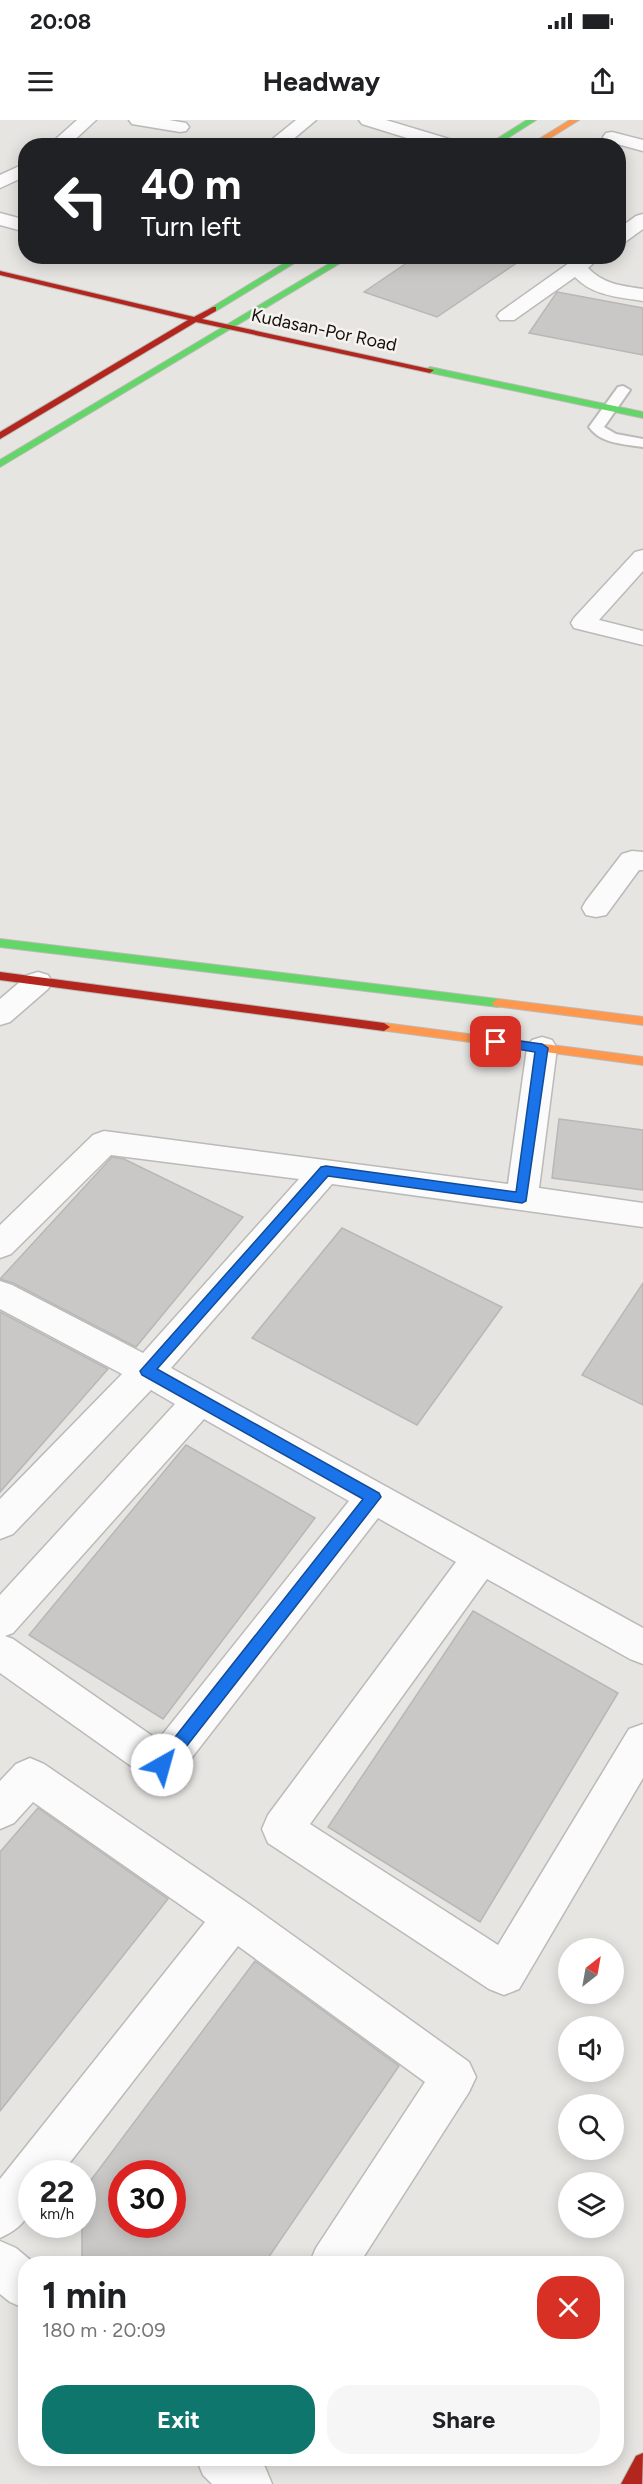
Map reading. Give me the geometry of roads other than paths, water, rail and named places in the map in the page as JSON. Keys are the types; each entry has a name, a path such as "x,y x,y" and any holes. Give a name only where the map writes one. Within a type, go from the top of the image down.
{"street":[{"path":"66,138 87,120"},
{"path":"138,120 183,123"},
{"path":"283,138 307,120"},
{"path":"368,120 427,138"},
{"path":"502,138 532,120"},
{"path":"545,138 575,120"},
{"path":"167,138 183,123"},
{"path":"626,141 643,146"},
{"path":"0,183 18,173"},
{"path":"0,219 18,224"},
{"path":"626,234 643,220"},
{"path":"626,240 643,240"},
{"path":"0,436 289,264"},
{"path":"0,464 335,264"},
{"path":"507,316 582,264"},
{"path":"585,264 588,281 643,295"},
{"name":"Kudasan-Por Road","path":"0,273 230,328 643,415"},
{"name":"Kudasan-Por Road","path":"197,300 278,318"},
{"path":"643,556 583,623 643,638"},
{"path":"596,908 632,860 643,861"},
{"path":"0,943 643,1021"},
{"path":"0,976 643,1061"},
{"path":"0,1015 38,982"},
{"path":"522,1198 542,1048"},
{"path":"0,1245 104,1143 643,1215"},
{"path":"0,1523 147,1371 326,1171"},
{"path":"0,1294 200,1400 643,1647"},
{"path":"0,1621 200,1400"},
{"path":"0,1651 162,1765 374,1497"},
{"path":"481,1557 282,1829 504,1974 643,1742"},
{"path":"0,1810 30,1777 234,1918 454,2078 337,2256"},
{"path":"43,2160 234,1918"},
{"path":"0,2215 18,2192"},
{"path":"0,2264 18,2279"},
{"path":"631,2484 643,2463"},
{"path":"229,2466 248,2484"}],"lane":[{"path":"623,390 596,427 610,437 643,443"}]}
